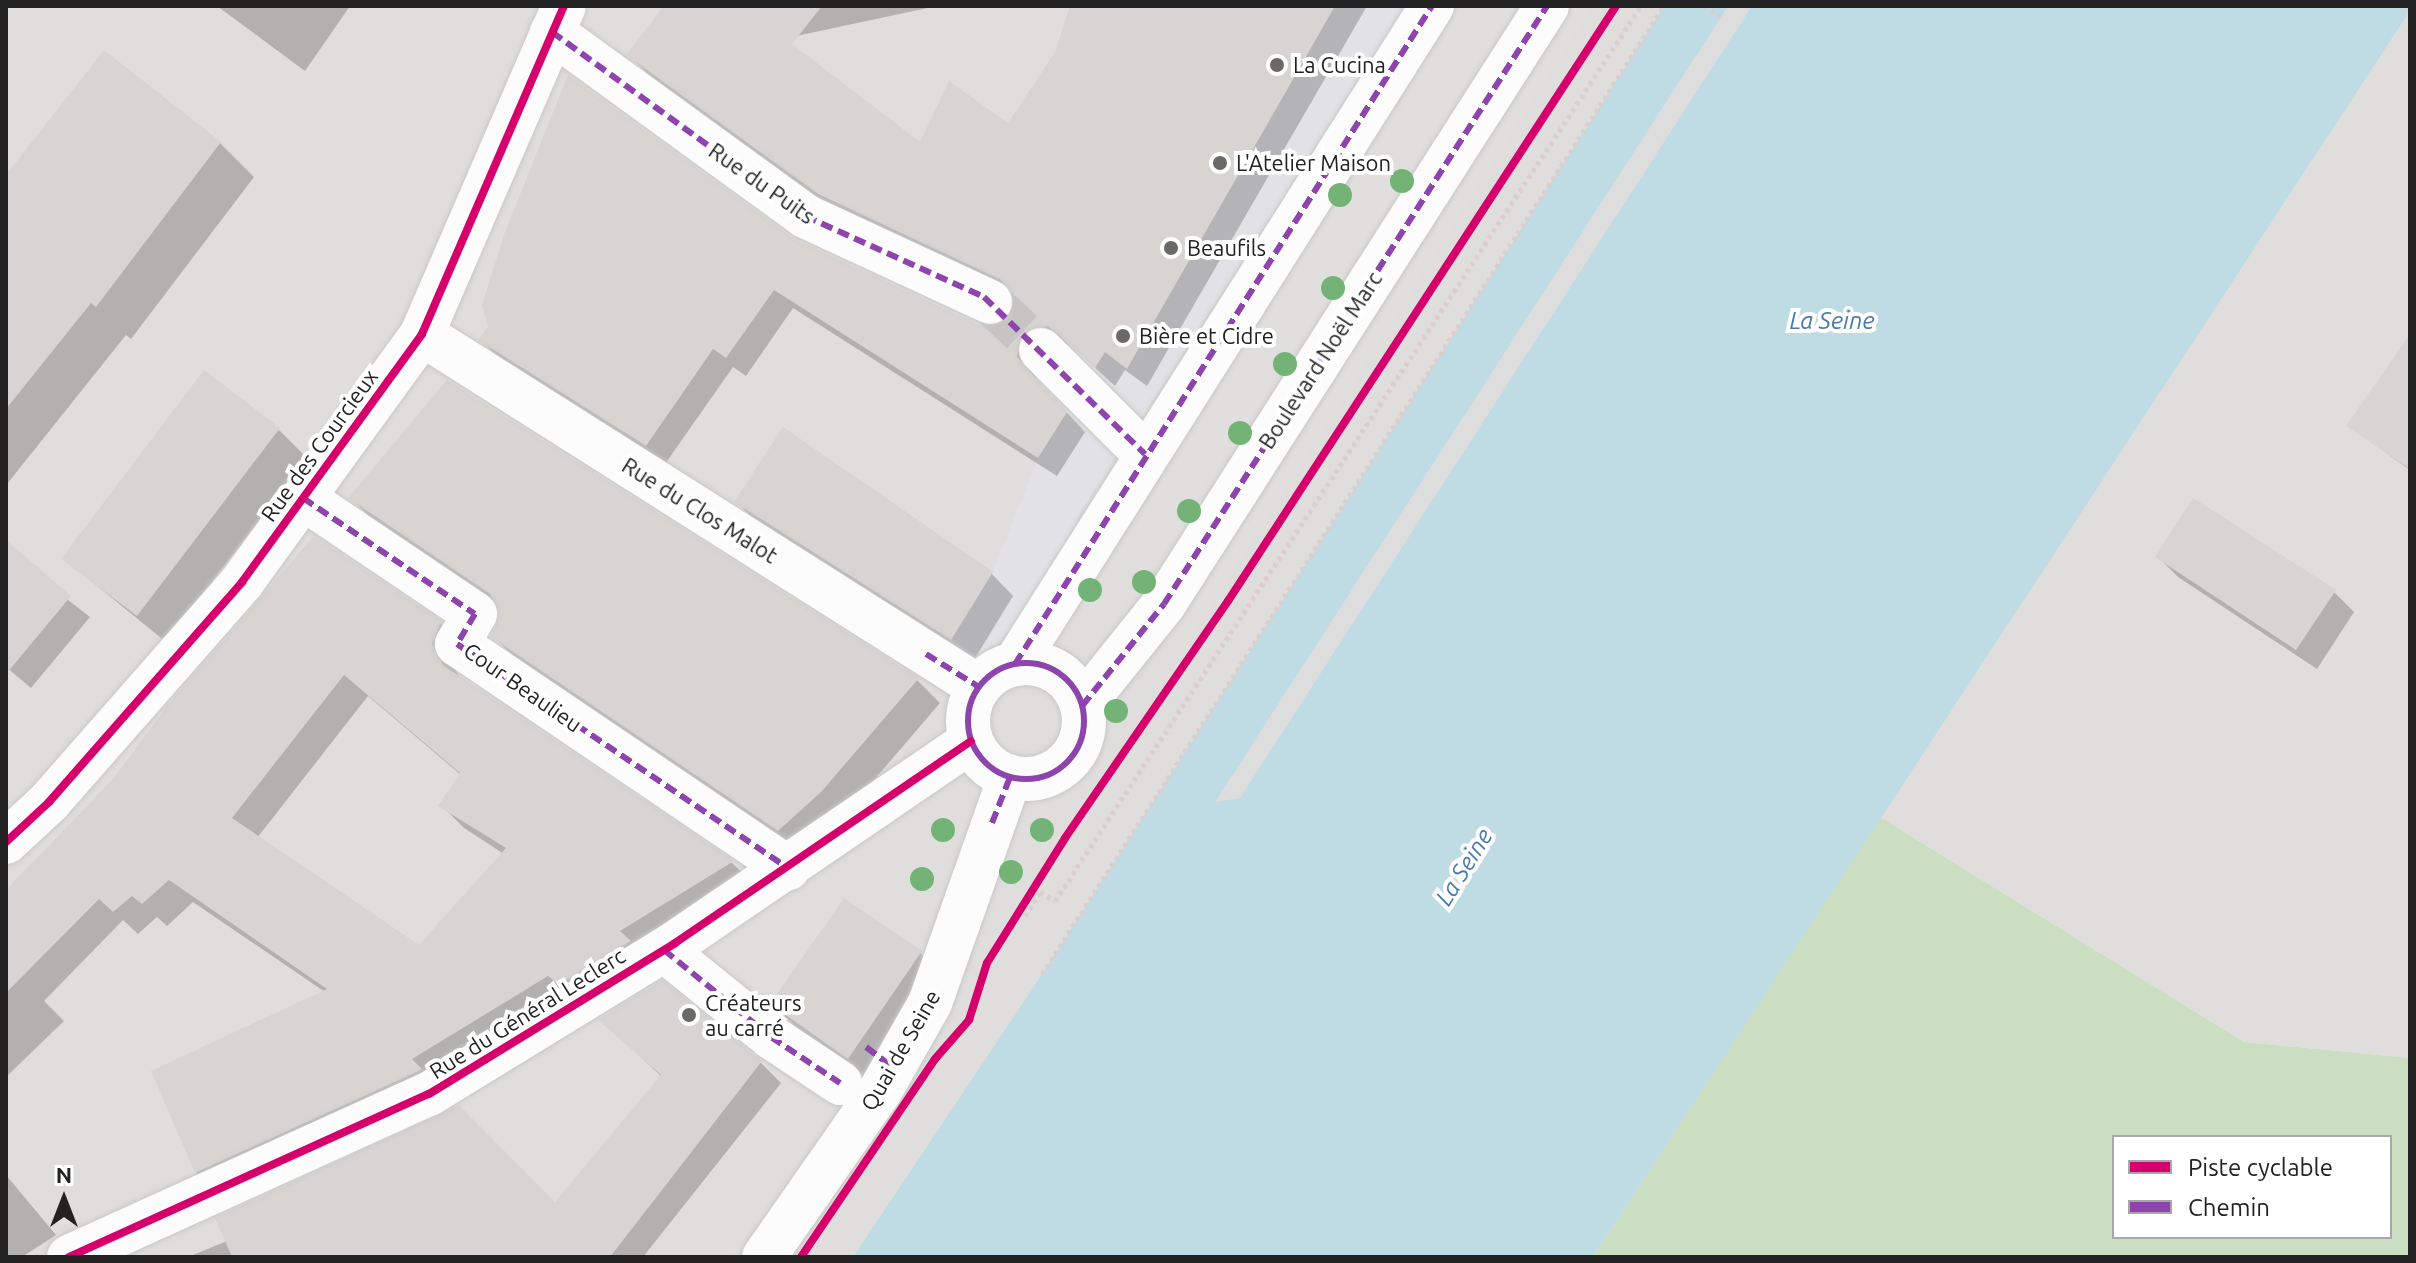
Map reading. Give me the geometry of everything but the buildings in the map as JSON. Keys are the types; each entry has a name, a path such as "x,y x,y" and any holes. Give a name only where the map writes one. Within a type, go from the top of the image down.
{"street":[{"path":"1015,664 1063,594 1077,558 1432,6"},
{"name":"Boulevard Noël Marc","path":"1082,706 1164,604 1547,6"},
{"name":"Rue du Puits","path":"558,19 805,216 990,302"},
{"name":"Rue des Courcieux","path":"6,842 49,802 232,594 422,334 558,19"},
{"name":"Rue du Clos Malot","path":"422,334 979,687"},
{"path":"1041,350 1145,454"},
{"name":"Cour Beaulieu","path":"303,498 475,614 457,644 788,868"},
{"path":"1015,664 1057,671 1082,706 1081,740 1067,762 1044,776 1010,777 987,763 971,741 970,703 979,687 1000,668 1015,664"},
{"name":"Rue du Général Leclerc","path":"69,1257 429,1094 664,950 971,741"},
{"name":"Quai de Seine","path":"764,1257 880,1057 930,1003 1010,777"},
{"path":"664,950 771,1037 840,1083"}],"path":[{"path":"1014,927 1040,892 1055,901 1641,6"},
{"path":"1042,974 1664,6"},
{"path":"1704,6 1721,17"},
{"path":"1014,927 1041,875"}],"shaded area":[{"path":"6,6 1664,6 1042,974 853,1257 6,1257"},
{"path":"1335,6 1407,6 1079,514 1047,581 1020,622 976,660 941,648 993,572 1038,458 1078,395 1034,358 1076,313 1128,369"},
{"path":"1448,6 1521,6 1163,566 1087,584"},
{"path":"1562,6 1593,6 1188,642 1166,628"},
{"path":"2410,11 2410,1058 2244,1042 1880,817"}],"green space":[{"path":"1880,817 2244,1042 2410,1058 2410,1257 1593,1257"}],"water":[{"name":"La Seine","path":"1664,6 2410,6 2410,11 1593,1257 853,1257 1042,974"}],"pier":[{"path":"1728,6 1752,6 1240,798 1215,802"}],"tunnel":[{"path":"990,302 1041,350"}],"marked path":[{"path":"1015,664 1432,6"},
{"path":"1082,706 1164,604 1547,6"},
{"path":"552,32 805,216 984,297 1145,454"},
{"path":"303,498 475,614 457,644 788,868"},
{"path":"926,654 979,687"},
{"path":"1026,663 1048,668 1067,680 1079,699 1084,721 1079,743 1067,762 1048,774 1026,779 1004,774 985,762 973,743 968,721 973,699 985,680 1004,668 1026,663"},
{"path":"992,823 1010,777"},
{"path":"664,950 771,1037 840,1083"},
{"path":"866,1047 894,1068"}],"cycle path":[{"path":"6,842 49,802 242,582 422,334 564,6"},
{"path":"801,1257 935,1059 969,1020 987,963 1065,838 1228,601 1616,6"},
{"path":"69,1257 429,1094 675,943 971,741"}],"place":[{"name":"La Cucina","path":"1277,65"},
{"name":"L'Atelier Maison","path":"1220,163"},
{"name":"Beaufils","path":"1171,248"},
{"name":"Bière et Cidre","path":"1123,336"},
{"name":"Créateurs au carré","path":"689,1015"}]}
